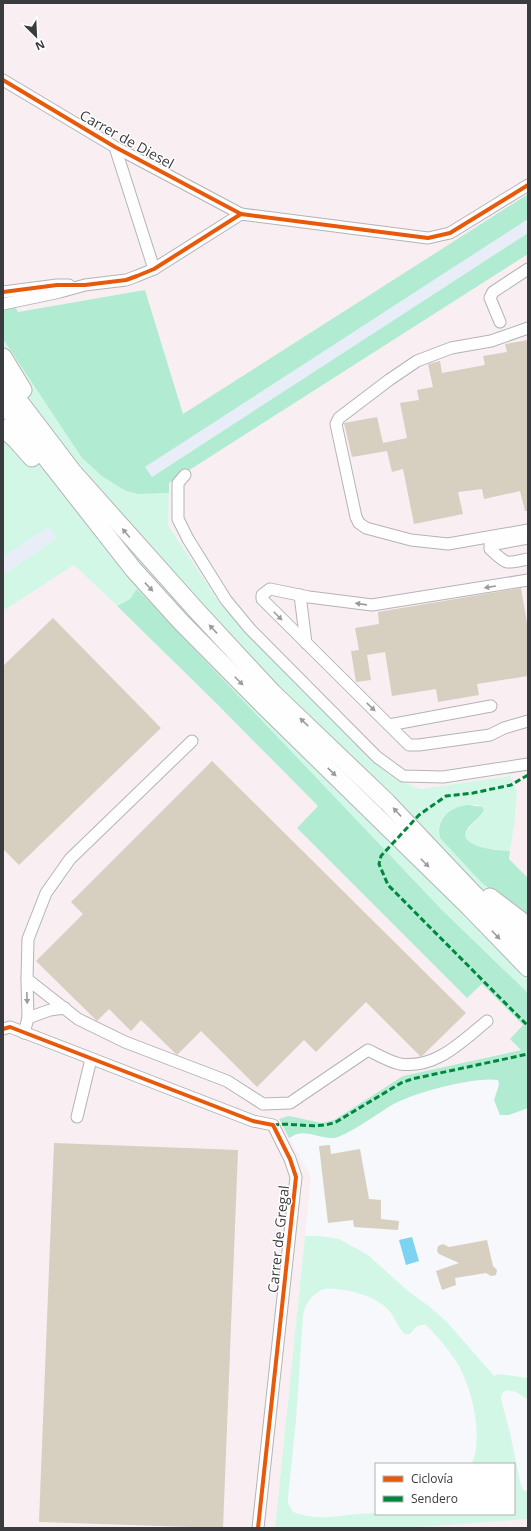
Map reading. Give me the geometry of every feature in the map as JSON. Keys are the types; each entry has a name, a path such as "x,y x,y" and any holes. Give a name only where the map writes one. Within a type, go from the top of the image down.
{"highway":[{"path":"3,357 16,380 108,512"},
{"path":"3,380 73,472 167,580 273,692 388,802 472,892 528,947"},
{"path":"3,403 133,569"},
{"path":"3,428 16,440 100,536 234,676 469,907 528,968"},
{"path":"434,851 528,926"}],"street":[{"name":"Carrer de Diesel","path":"3,80 115,147 241,214"},
{"path":"115,147 154,268"},
{"path":"3,292 57,285 85,285 126,280 154,268 241,214 428,238 450,233 528,185"},
{"path":"500,322 490,298 493,292 528,268"},
{"path":"3,304 85,285"},
{"path":"528,328 491,341 451,348 417,361 339,418 336,424 356,517 359,523 366,528 411,540 448,544 528,530"},
{"path":"185,475 178,483 178,519 188,540 226,600 250,629 377,757 403,776 444,777 528,764"},
{"path":"528,538 490,545 490,549 505,562 509,563 528,559"},
{"path":"528,580 372,605 270,589 262,595 262,600 409,744 419,745 490,735 504,728 528,721"},
{"path":"300,594 306,644"},
{"path":"389,725 491,706"},
{"path":"24,1033 28,1018 28,940 46,892 70,859 192,741"},
{"path":"27,979 78,1019 125,1042 227,1081 263,1104 290,1103 368,1050 399,1064 423,1064 447,1054 487,1021"},
{"path":"28,1018 50,1010 65,1008"},
{"name":"Carrer de Gregal","path":"3,1029 10,1027 253,1121 273,1125 290,1159 296,1177 258,1528"},
{"path":"77,1117 91,1059"}],"shaded area":[{"path":"3,3 528,3 528,194 183,414 145,290 18,312 3,286"},
{"path":"528,219 528,233 152,477 145,467"},
{"path":"528,254 528,878 509,859 514,826 510,776 420,789 390,776 298,687 221,605 168,525 169,483"},
{"path":"48,527 57,538 3,575 3,557"},
{"path":"74,565 215,702 318,806 297,828 467,998 482,984 524,1025 522,1049 403,1076 334,1120 322,1123 289,1116 279,1120 311,1177 275,1528 3,1528 3,611"},
{"path":"528,1519 528,1528 406,1528"}],"green space":[{"path":"528,194 528,219 145,467 152,477 528,233 528,254 169,483 169,493 138,494 126,491 103,477 82,458 3,339 3,286 18,312 145,290 183,414"},
{"path":"3,339 82,458 103,477 126,491 138,494 169,493 168,525 221,605 298,687 390,776 420,789 510,776 517,791 510,851 490,849 474,845 466,837 467,831 482,814 478,805 470,805 449,812 440,823 439,830 440,838 481,882 528,920 528,993 442,910 137,590 130,599 117,606 74,565 3,611 3,575 57,538 48,527 3,557"},
{"path":"137,589 442,910 528,993 528,1108 509,1115 500,1115 494,1100 499,1085 498,1080 487,1079 458,1083 409,1097 387,1108 353,1129 334,1138 302,1133 296,1134 289,1138 279,1119 289,1116 322,1123 334,1120 403,1076 521,1050 510,1039 523,1025 482,984 467,998 297,828 318,806 117,606 130,599"},
{"path":"469,805 482,807 484,810 467,829 466,837 469,842 482,848 510,851 509,859 528,878 528,920 481,882 440,838 439,831 442,819 456,808"},
{"path":"305,1236 320,1236 339,1239 368,1255 408,1291 447,1322 494,1376 498,1374 528,1378 528,1400 517,1393 508,1390 502,1394 501,1399 520,1481 523,1490 528,1491 528,1519 406,1528 275,1528","holes":["324,1289 351,1291 370,1297 378,1302 391,1313 405,1334 410,1334 415,1328 426,1325 444,1344 459,1366 472,1401 475,1414 477,1441 472,1463 515,1463 515,1515 375,1515 375,1513 364,1513 334,1517 314,1517 293,1512 288,1503 288,1498 296,1420 303,1316 305,1307 313,1296"]}],"water":[{"path":"412,1237 419,1261 406,1265 399,1240"}],"building":[{"path":"528,340 528,511 525,511 520,491 484,499 482,489 458,492 463,514 414,524 403,469 392,472 387,451 352,457 344,423 377,417 383,443 407,438 400,403 419,400 417,390 433,387 428,364 440,361 442,373 485,365 483,356 507,352 505,344"},
{"path":"521,588 528,629 528,676 477,684 479,695 438,702 436,689 392,696 385,652 367,655 371,680 356,682 351,651 359,650 355,628 379,624 378,612"},
{"path":"53,618 161,728 19,865 3,849 3,666"},
{"path":"212,761 466,1013 422,1056 420,1056 366,1002 316,1052 304,1040 257,1087 201,1031 177,1055 141,1020 131,1031 109,1009 97,1021 36,961 83,914 71,902"},
{"path":"54,1143 238,1150 223,1528 39,1522"},
{"path":"330,1145 331,1154 360,1149 369,1199 381,1200 381,1219 399,1221 398,1230 354,1227 353,1220 328,1223 319,1146"},
{"path":"487,1240 493,1266 497,1270 496,1275 491,1276 486,1273 455,1278 456,1285 442,1290 436,1271 459,1263 439,1254 437,1251 438,1246 443,1244 449,1247"}],"marked path":[{"path":"528,775 511,785 473,793 446,796 419,815 381,856 379,864 388,885 528,1026"},
{"path":"273,1125 289,1124 313,1126 336,1122 401,1083 412,1079 528,1054"}],"cycle path":[{"path":"3,80 115,147 241,214"},
{"path":"3,292 57,285 85,285 126,280 154,269 241,214 428,238 450,233 528,185"},
{"path":"3,1029 10,1027 253,1121 273,1125 290,1159 296,1177 258,1528"}]}
